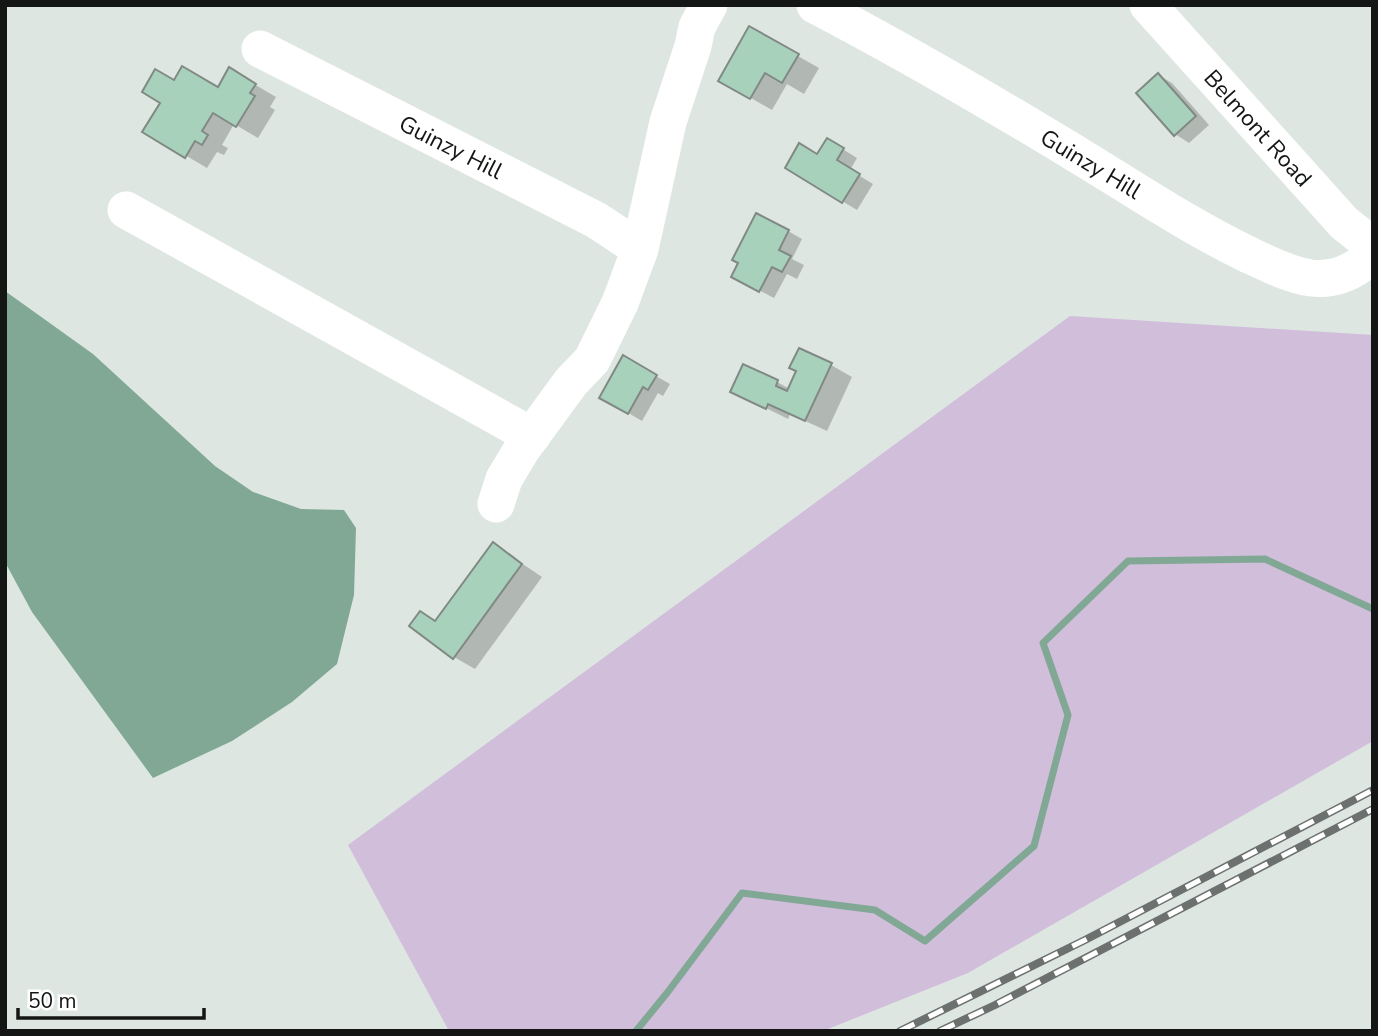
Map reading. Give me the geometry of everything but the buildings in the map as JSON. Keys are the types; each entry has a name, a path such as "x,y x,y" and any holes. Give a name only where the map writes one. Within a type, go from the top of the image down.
{"street":[{"path":"496,504 504,479 571,382 592,360 620,303 640,249 668,122 697,27 709,5"},
{"name":"Guinzy Hill","path":"815,5 1059,144 1209,235 1267,264 1309,278 1327,278 1347,274 1373,254"},
{"name":"Belmont Road","path":"1148,5 1344,223 1373,246"},
{"name":"Guinzy Hill","path":"260,49 596,220 640,249"},
{"path":"126,210 532,436"}],"shaded area":[{"path":"5,291 93,354 215,466 253,492 301,509 344,510 356,528 354,595 337,664 292,702 232,741 153,778 32,612 5,562"},
{"path":"1070,316 1373,335 1373,741 968,973 823,1031 449,1031 348,845"}],"waterway":[{"path":"636,1031 742,893 875,910 925,941 1034,846 1068,715 1043,643 1128,561 1265,559 1373,609"}],"railway":[{"path":"900,1031 1085,940 1373,790"},
{"path":"940,1031 1373,809"}]}
